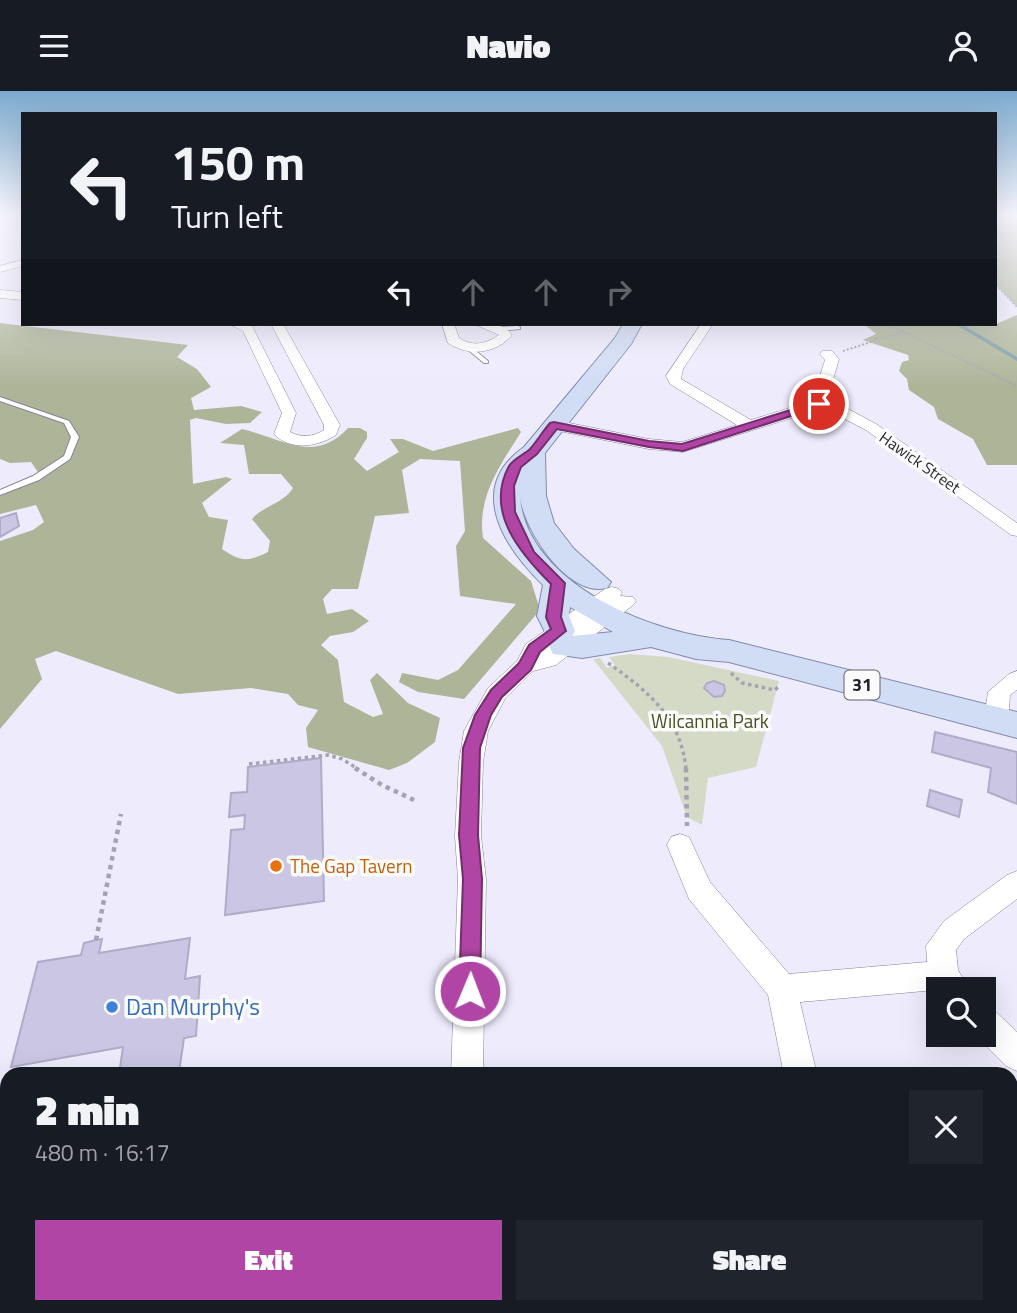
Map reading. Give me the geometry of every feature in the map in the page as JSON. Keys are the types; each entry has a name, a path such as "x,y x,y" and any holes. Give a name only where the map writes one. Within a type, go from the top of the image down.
{"main road":[{"name":"31","path":"631,326 624,339 533,452 515,465 508,486 507,503 521,544 537,564 558,583 727,659"},
{"name":"31","path":"533,452 533,494 540,523 564,557 609,604 654,636 727,659 1007,722"},
{"path":"558,583 554,617 562,638 582,647 654,636"}],"street":[{"path":"0,294 21,298"},
{"path":"240,326 248,329 289,413 282,435 299,441 323,437 331,432 332,425 278,326"},
{"path":"449,326 453,340 468,348 482,347 501,340 506,333 488,326"},
{"path":"706,326 676,369 675,381 750,426"},
{"path":"554,425 673,447 693,446 819,404 832,359 827,354"},
{"name":"Hawick Street","path":"819,404 834,407 871,427 1017,531"},
{"path":"467,1067 472,879 468,835 472,748 488,706 505,684 525,666 548,660 562,638 609,604"},
{"path":"1007,722 1000,690 1017,679"},
{"path":"680,845 699,890 782,989 799,1067"},
{"path":"948,977 942,946 954,930 1017,883"},
{"path":"782,989 926,983"},
{"path":"996,1034 1017,1055"}],"lane":[{"path":"499,329 518,328"},
{"path":"468,348 486,362"},
{"path":"0,399 67,422 75,436 67,457 36,478 0,493"}],"path":[{"path":"997,286 1017,307"},
{"path":"891,326 932,343 937,350 1017,386"},
{"path":"827,354 902,332"},
{"path":"602,659 664,708 680,739 689,790 687,828 680,845"},
{"path":"727,659 742,683 775,690 783,681"},
{"path":"249,764 328,755 342,759 382,785 414,800"},
{"path":"96,940 121,814"}],"green space":[{"path":"997,273 1017,273 1017,307 997,286"},
{"path":"1017,315 1017,465 987,465 973,439 938,419 934,407 909,390 907,379 899,371 902,362 909,360 908,355 863,340 876,334 866,326 997,326 997,324"},
{"path":"0,323 188,345 177,357 197,369 211,387 191,398 194,410 241,406 262,412 250,423 226,424 196,418 190,420 193,484 226,477 232,479 202,503 209,517 228,520 222,549 240,558 255,558 268,552 270,541 252,519 284,498 293,488 281,474 249,474 244,445 220,443 242,429 297,446 310,447 335,439 348,428 360,428 367,432 367,438 354,459 367,471 399,452 390,439 403,439 433,451 518,428 521,432 498,469 487,495 483,509 483,538 531,581 540,610 464,699 418,692 399,682 402,673 438,680 458,670 516,604 460,596 456,546 465,531 460,461 420,459 402,470 409,513 375,516 358,589 332,589 323,599 327,614 352,609 369,621 353,632 330,636 321,645 338,660 344,702 373,717 383,714 370,680 377,673 408,703 440,718 435,742 407,763 389,770 308,747 306,728 318,710 298,705 288,694 251,688 178,694 56,651 35,659 42,679 0,729 0,541 33,530 44,522 36,505 0,514 0,496 42,478 31,462 10,463 0,459"},
{"name":"Wilcannia Park","path":"630,654 668,657 779,681 756,767 708,778 702,825 687,817 662,746 593,659 600,658 607,668 615,665 609,657"}],"building":[{"path":"16,513 19,526 0,537 0,518"},
{"path":"714,681 724,685 722,696 714,697 704,688 707,683"},
{"path":"935,732 1017,752 1017,804 988,792 991,768 932,752"},
{"name":"The Gap Tavern","path":"321,758 324,901 225,915 231,830 244,829 245,815 229,817 231,793 247,792 248,767"},
{"path":"930,790 962,800 959,817 927,806"},
{"name":"Dan Murphy's","path":"190,938 185,979 200,976 196,1036 184,1038 180,1067 120,1067 123,1047 11,1067 38,962 81,955 84,943 102,939 99,953"}],"waterway":[{"path":"961,326 1017,359"}],"place":[{"name":"The Gap Tavern","path":"276,866"},
{"name":"Dan Murphy's","path":"112,1007"}],"route":[{"path":"470,991 472,879 468,835 472,748 484,715 496,694 525,666 534,649 559,631 554,617 558,583 528,554 508,512 508,486 515,465 533,452 554,425 649,444 683,447 700,444 819,404"}]}
